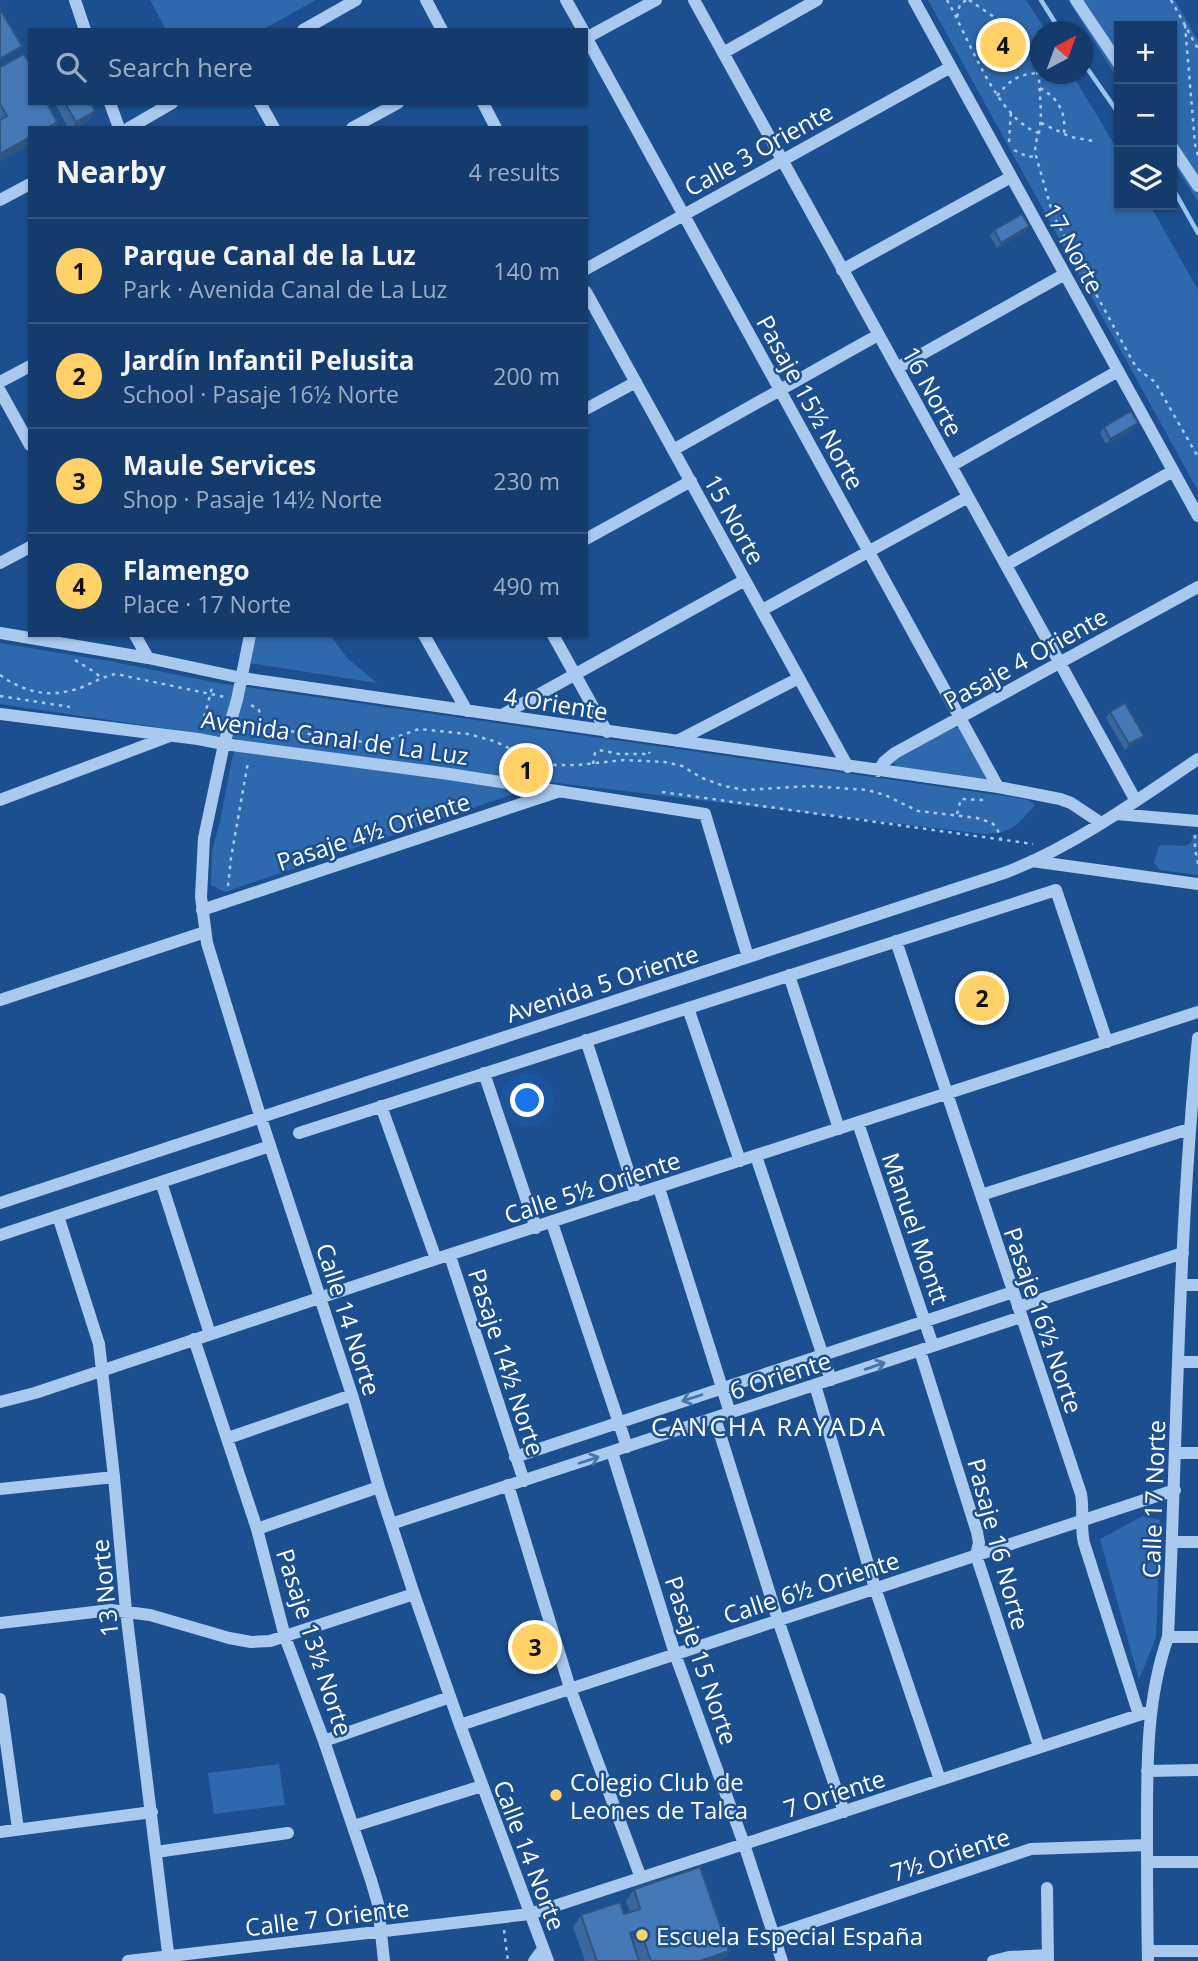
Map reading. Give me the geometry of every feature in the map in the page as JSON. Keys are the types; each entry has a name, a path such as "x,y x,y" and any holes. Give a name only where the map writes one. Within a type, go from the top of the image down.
{"street":[{"path":"75,0 84,28"},
{"path":"307,28 356,0"},
{"path":"426,0 441,28"},
{"path":"566,0 582,28"},
{"path":"588,37 656,0"},
{"name":"16 Norte","path":"694,0 1136,801"},
{"path":"723,53 817,0"},
{"name":"17 Norte","path":"914,0 1198,516"},
{"path":"1076,0 1114,57"},
{"name":"Pasaje 15½ Norte","path":"588,42 998,788"},
{"name":"Calle 3 Oriente","path":"588,268 951,67"},
{"path":"111,105 117,126"},
{"path":"143,124 169,105"},
{"path":"261,105 273,126"},
{"path":"356,126 394,105"},
{"path":"484,105 495,126"},
{"path":"1177,154 1198,186"},
{"path":"842,270 1011,177"},
{"path":"0,200 28,185"},
{"path":"897,368 1065,274"},
{"name":"15 Norte","path":"588,296 848,766"},
{"path":"673,450 878,335"},
{"path":"0,382 28,367"},
{"path":"951,466 1118,372"},
{"path":"588,408 636,382"},
{"path":"0,391 28,441"},
{"path":"1006,565 1173,471"},
{"path":"588,538 691,481"},
{"path":"762,610 968,497"},
{"path":"0,562 28,548"},
{"path":"502,715 745,580"},
{"name":"Pasaje 4 Oriente","path":"878,771 895,753 1198,587"},
{"name":"4 Oriente","path":"0,632 28,637"},
{"name":"4 Oriente","path":"28,637 242,678 998,788 1060,799 1071,803 1101,823"},
{"path":"136,637 148,658"},
{"name":"Calle 14 Norte","path":"250,637 204,838 201,873 205,932 270,1146 414,1594 545,1955"},
{"path":"425,637 467,711"},
{"path":"553,637 607,732"},
{"path":"677,741 799,678"},
{"name":"Avenida Canal de La Luz","path":"0,714 198,738 705,814 748,957"},
{"path":"0,800 171,736"},
{"name":"Avenida 5 Oriente","path":"0,1203 995,876 1032,861 1101,823 1198,759"},
{"name":"Pasaje 4½ Oriente","path":"202,910 559,791"},
{"path":"1116,814 1197,821"},
{"path":"1032,861 1194,883 1198,899"},
{"path":"299,1133 1056,890 1107,1042"},
{"path":"0,1000 205,932"},
{"name":"Pasaje 16½ Norte","path":"895,941 1080,1494 1084,1543 1145,1713"},
{"path":"789,975 839,1129"},
{"path":"688,1008 740,1161"},
{"name":"Calle 5½ Oriente","path":"1,1400 35,1393 436,1259 1198,1012"},
{"name":"Calle 17 Norte","path":"1148,1956 1148,1730 1145,1713 1168,1637 1189,1129 1198,1038"},
{"path":"586,1040 636,1195"},
{"path":"484,1073 536,1228"},
{"path":"381,1106 436,1259"},
{"name":"Manuel Montt","path":"858,1123 933,1346"},
{"path":"981,1195 1189,1129"},
{"path":"0,1235 270,1146"},
{"path":"756,1156 831,1380"},
{"path":"161,1182 210,1334"},
{"path":"659,1188 730,1413"},
{"name":"13 Norte","path":"58,1216 99,1344 126,1611 169,1959"},
{"path":"552,1223 627,1447"},
{"name":"6 Oriente","path":"391,1524 920,1351 1183,1253"},
{"name":"Pasaje 14½ Norte","path":"450,1256 524,1481"},
{"path":"1182,1284 1198,1285"},
{"name":"6 Oriente","path":"515,1457 1013,1292"},
{"name":"Pasaje 13½ Norte","path":"194,1339 257,1529 285,1637 354,1826 376,1895 384,1961"},
{"name":"Pasaje 16 Norte","path":"920,1351 977,1532 979,1543 976,1555 1039,1748"},
{"path":"1179,1362 1198,1362"},
{"path":"815,1385 875,1588 940,1780"},
{"path":"228,1438 352,1395"},
{"path":"715,1418 778,1620 844,1812"},
{"name":"Pasaje 15 Norte","path":"612,1452 675,1654 744,1844 782,1961"},
{"path":"1176,1453 1198,1453"},
{"path":"0,1489 114,1477"},
{"name":"Pasaje 14½ Norte","path":"508,1485 570,1688 641,1878"},
{"path":"257,1529 379,1487"},
{"name":"Calle 6½ Oriente","path":"460,1724 1175,1490"},
{"path":"1172,1542 1198,1542"},
{"path":"0,1623 97,1611 126,1611 251,1642 285,1637 414,1594"},
{"path":"1168,1637 1198,1637"},
{"path":"324,1741 450,1697"},
{"path":"0,1699 5,1758 18,1829"},
{"name":"7 Oriente","path":"530,1914 1145,1713"},
{"path":"1147,1771 1198,1770"},
{"path":"354,1826 482,1786"},
{"path":"0,1832 152,1812"},
{"path":"156,1852 288,1833"},
{"name":"7½ Oriente","path":"774,1935 1031,1849 1147,1845"},
{"path":"1147,1862 1198,1862"},
{"path":"993,1961 1009,1957 1048,1958 1047,1888"},
{"name":"Calle 7 Oriente","path":"128,1961 169,1959 530,1914"},
{"path":"1148,1956 1198,1951"},
{"path":"534,1961 545,1955"}],"path":[{"path":"947,0 997,96 1021,122 1039,133"},
{"path":"957,17 961,4 968,0 1023,38 1030,52"},
{"path":"1171,0 1198,49"},
{"path":"1185,25 1198,156"},
{"path":"997,96 1011,80 1030,74"},
{"path":"1039,84 1041,123 1035,145 1036,156 1053,215 1133,362 1155,382 1198,457"},
{"path":"1040,88 1057,100 1063,111 1064,134"},
{"path":"1011,111 1009,148 1028,157 1036,156"},
{"path":"1041,123 1064,134 1093,141"},
{"path":"198,738 216,673"},
{"path":"0,676 26,690 43,693 69,691 117,674 254,705 260,715 245,771 227,901"},
{"path":"258,723 275,729 377,744 419,729 468,734 494,741 534,760 555,765 624,760 665,762 682,766 723,786 745,790 811,786 867,790 885,795 918,811 978,818 992,823 1001,839"},
{"path":"593,764 595,753 599,750 619,754 650,754 649,751 626,744 627,735"},
{"path":"1197,821 1195,849 1198,864"},
{"path":"502,1917 509,1961"}],"shaded area":[{"path":"150,0 316,0 266,28 165,28"},
{"path":"928,0 1026,0 1040,21 1030,21 1030,84 1078,84 1114,144 1114,210 1153,210 1198,290 1198,491"},
{"path":"1068,0 1175,0 1198,41 1198,202 1177,169 1177,21 1114,21 1114,73 1093,40 1093,21 1081,21"},
{"path":"247,637 331,637 347,658 377,683 242,662"},
{"path":"0,643 218,683 1025,799 1035,805 1014,827 985,834 549,782 225,892 211,885 212,851 238,739 0,704"},
{"path":"955,727 960,728 987,775 986,780 896,767 893,761"},
{"path":"1198,834 1198,875 1160,870 1154,863 1159,846 1187,845 1191,843 1193,835"},
{"path":"1143,1516 1160,1520 1156,1637 1139,1680 1100,1539"},
{"path":"279,1764 285,1805 214,1814 208,1773"}],"building":[{"path":"0,9 22,46 0,59"},
{"path":"1013,31 1023,48 999,61 996,57 990,61 982,48"},
{"path":"24,54 28,61 28,105 48,105 57,122 50,126 28,126 28,138 0,154 0,120 7,116 0,104 0,67"},
{"path":"66,105 92,105 95,111 76,122"},
{"path":"1022,214 1029,226 1001,243 994,230"},
{"path":"1131,411 1138,423 1110,439 1104,427"},
{"path":"1125,703 1144,736 1129,744 1110,712"},
{"name":"Escuela Especial España","path":"700,1867 729,1951 700,1961 651,1961 640,1929 630,1933 639,1961 597,1961 581,1915 620,1902 624,1914 640,1909 634,1889"}],"waterway":[{"path":"1041,0 1054,21"},
{"path":"1093,77 1114,107"},
{"path":"1177,196 1198,233"}],"place":[{"name":"Flamengo","path":"1003,45"},
{"name":"Parque Canal de la Luz","path":"526,770"},
{"name":"Jardín Infantil Pelusita","path":"982,998"},
{"name":"Maule Services","path":"535,1647"},
{"name":"Colegio Club de Leones de Talca","path":"556,1795"},
{"name":"Escuela Especial España","path":"642,1935"}],"district":[{"name":"CANCHA RAYADA","path":"769,1426"}]}
